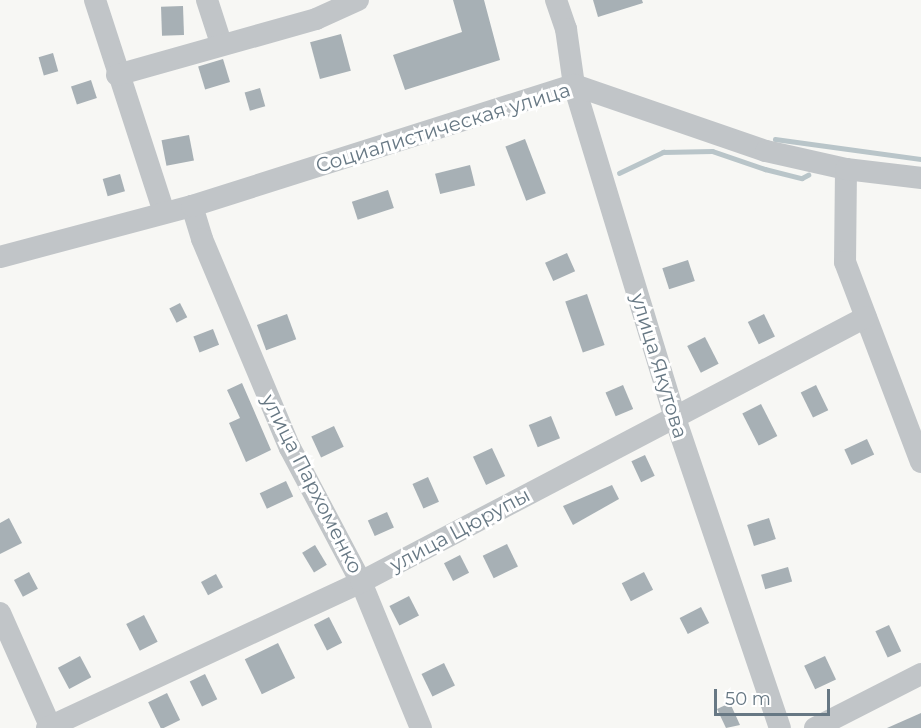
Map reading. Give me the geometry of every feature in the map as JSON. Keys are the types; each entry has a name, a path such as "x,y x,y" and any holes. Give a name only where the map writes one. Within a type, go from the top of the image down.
{"street":[{"path":"95,0 117,75 164,212"},
{"path":"207,0 221,43"},
{"path":"117,75 221,43 316,19 358,0"},
{"name":"улица Якутова","path":"556,0 566,29 574,85 675,418 780,728"},
{"name":"Социалистическая улица","path":"0,257 192,206 574,85 766,151 846,169 921,178"},
{"path":"846,169 845,262 921,462"},
{"name":"улица Пархоменко","path":"192,206 202,239 290,448 361,582 421,728"},
{"name":"улица Цюрупы","path":"49,728 361,582 866,317"},
{"path":"0,613 49,728"},
{"path":"815,728 921,674"}],"building":[{"path":"453,0 484,0 500,60 405,90 393,55 462,32"},
{"path":"593,0 642,0 643,3 598,17"},
{"path":"183,6 184,35 162,36 161,7"},
{"path":"341,34 351,71 320,79 310,42"},
{"path":"53,53 58,71 44,75 39,57"},
{"path":"223,59 230,82 205,90 198,67"},
{"path":"91,80 97,98 77,105 71,86"},
{"path":"260,88 265,106 250,111 245,92"},
{"path":"189,135 194,161 166,166 162,140"},
{"path":"525,139 546,193 526,201 505,147"},
{"path":"470,165 475,185 440,194 435,174"},
{"path":"120,174 125,191 108,196 103,179"},
{"path":"388,190 394,208 358,220 352,202"},
{"path":"567,253 575,271 553,281 545,263"},
{"path":"688,260 695,281 669,289 662,268"},
{"path":"587,294 605,345 583,353 565,301"},
{"path":"180,303 187,317 177,323 169,308"},
{"path":"287,314 296,339 266,350 257,325"},
{"path":"764,314 775,336 759,344 748,322"},
{"path":"213,329 219,345 199,352 193,337"},
{"path":"705,337 719,364 701,373 687,346"},
{"path":"242,383 271,450 246,462 229,423 240,418 227,390"},
{"path":"623,385 633,409 616,416 606,392"},
{"path":"816,385 828,410 813,418 801,392"},
{"path":"761,404 777,436 759,446 742,414"},
{"path":"551,416 560,438 538,447 529,425"},
{"path":"334,426 344,447 321,457 311,437"},
{"path":"867,439 874,454 852,465 844,450"},
{"path":"492,448 505,476 486,485 473,457"},
{"path":"645,455 655,476 641,482 631,461"},
{"path":"428,477 439,502 423,509 412,484"},
{"path":"286,481 293,496 267,509 260,493"},
{"path":"612,485 619,499 573,525 563,506"},
{"path":"387,512 394,528 375,536 368,521"},
{"path":"9,518 22,543 0,554 0,523"},
{"path":"769,518 776,539 754,546 747,525"},
{"path":"507,544 518,566 494,578 483,556"},
{"path":"315,545 327,565 314,572 302,553"},
{"path":"460,555 469,573 453,581 444,563"},
{"path":"788,567 792,581 765,589 761,575"},
{"path":"29,572 38,589 23,597 14,580"},
{"path":"644,572 653,590 631,601 622,583"},
{"path":"216,574 223,587 208,595 201,582"},
{"path":"409,596 419,616 399,626 389,606"},
{"path":"701,607 709,623 688,634 680,618"},
{"path":"144,615 158,642 140,651 126,624"},
{"path":"329,617 342,643 327,651 314,625"},
{"path":"889,625 901,651 888,658 875,631"},
{"path":"278,643 295,678 262,694 245,659"},
{"path":"80,656 91,677 69,689 58,668"},
{"path":"825,656 836,680 815,689 804,666"},
{"path":"444,663 455,685 432,696 422,674"},
{"path":"205,674 217,699 202,707 190,681"},
{"path":"167,693 180,720 161,728 148,702"},
{"path":"730,703 740,725 726,728 717,709"},
{"path":"921,713 921,728 887,728"}],"waterway":[{"path":"775,139 921,159"},
{"path":"619,173 663,152 712,151 765,169 802,178 808,175"}]}
